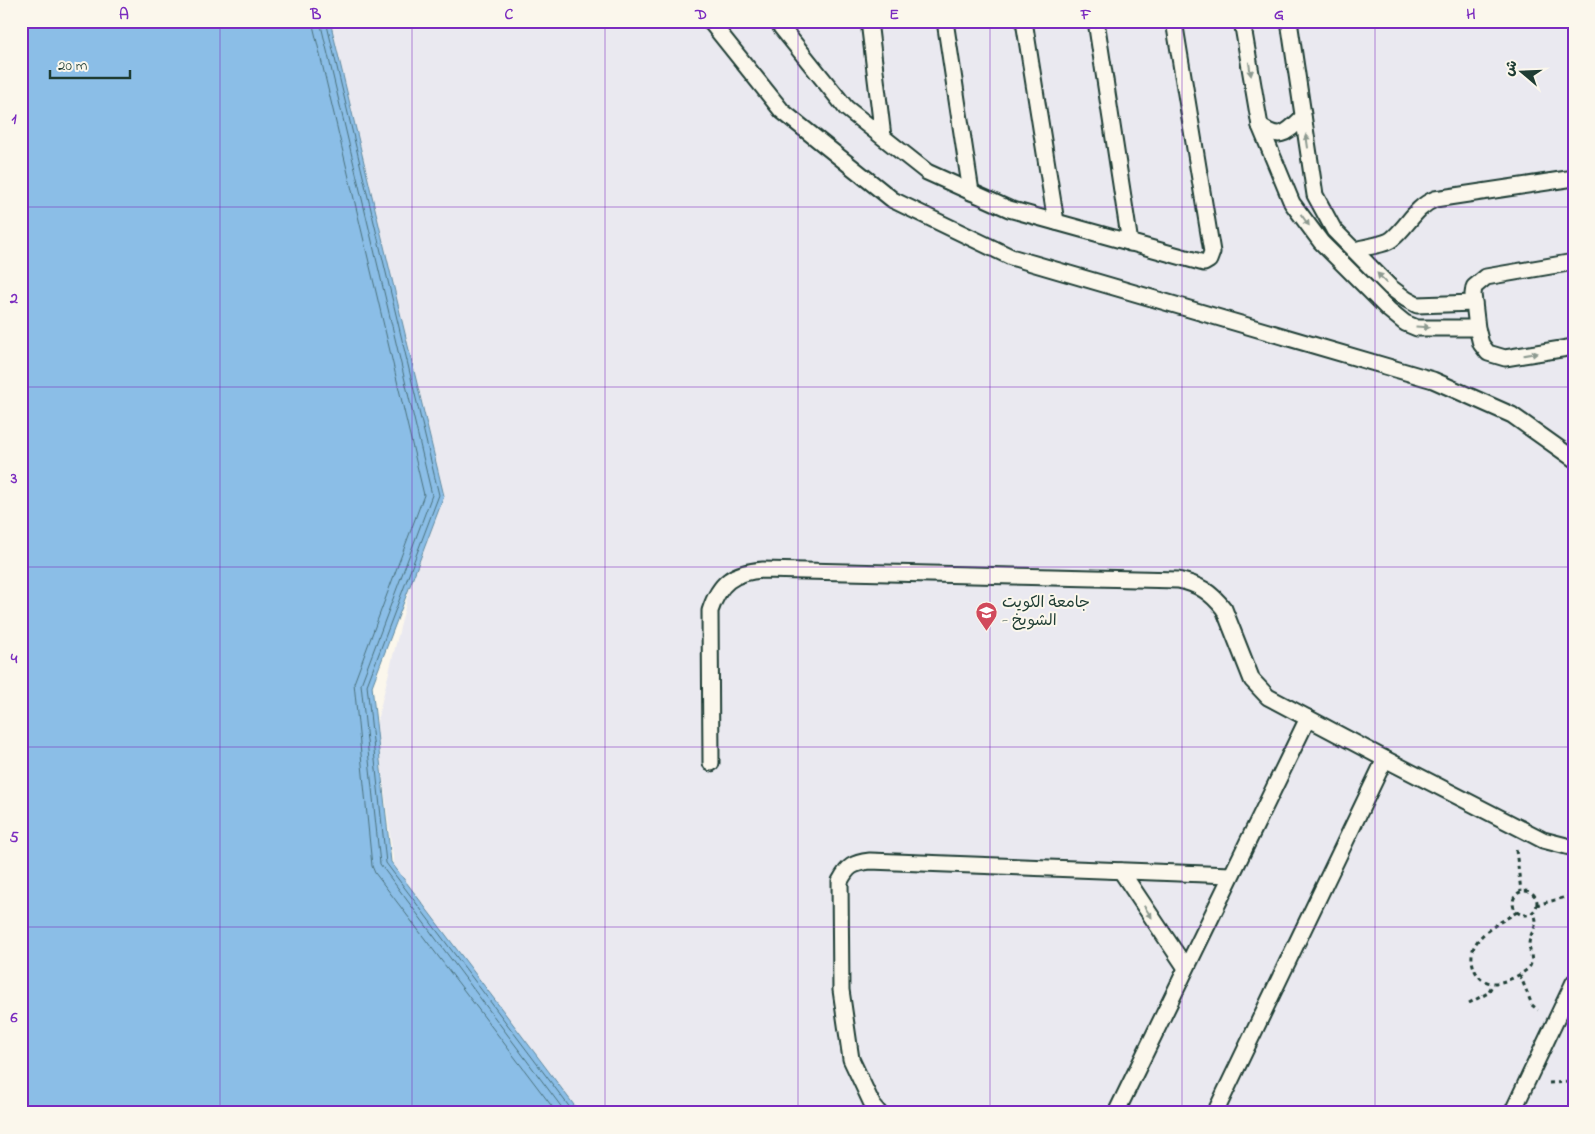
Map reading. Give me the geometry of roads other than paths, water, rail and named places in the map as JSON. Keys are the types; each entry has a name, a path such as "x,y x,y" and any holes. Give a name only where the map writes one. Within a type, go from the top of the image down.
{"lane":[{"path":"710,21 782,111 893,200 1010,257 1433,380 1512,415 1574,459"},
{"path":"778,21 846,108 927,172 1009,209 1204,263 1209,260 1212,252 1174,21"},
{"path":"869,21 884,137"},
{"path":"945,21 972,192"},
{"path":"1024,21 1056,222"},
{"path":"1096,21 1130,243"},
{"path":"1242,21 1260,126 1292,203 1321,242 1389,310 1405,323 1417,328 1477,328"},
{"path":"1289,21 1316,195 1334,230 1390,287 1417,305 1474,303"},
{"path":"1260,126 1270,133 1278,134 1286,132 1303,118"},
{"path":"1354,250 1390,240 1426,202 1435,199 1574,178"},
{"path":"1574,262 1486,278 1474,288 1473,294 1480,344 1488,353 1505,358 1574,347"},
{"path":"711,763 710,611 714,597 723,585 734,576 748,571 1178,580 1189,582 1209,592 1224,609 1248,671 1268,697 1543,840 1574,848"},
{"path":"1116,1113 1308,718"},
{"path":"1215,1113 1385,759"},
{"path":"879,1113 873,1106 851,1059 841,990 840,881 846,870 857,863 870,861 1231,875"},
{"path":"1121,871 1186,968"},
{"path":"1512,1113 1574,982"}],"water":[{"path":"21,21 330,21 444,496 372,686 391,862 580,1113 21,1113"}],"place":[{"name":"جامعة الكويت - الشويخ","path":"986,631"}]}
